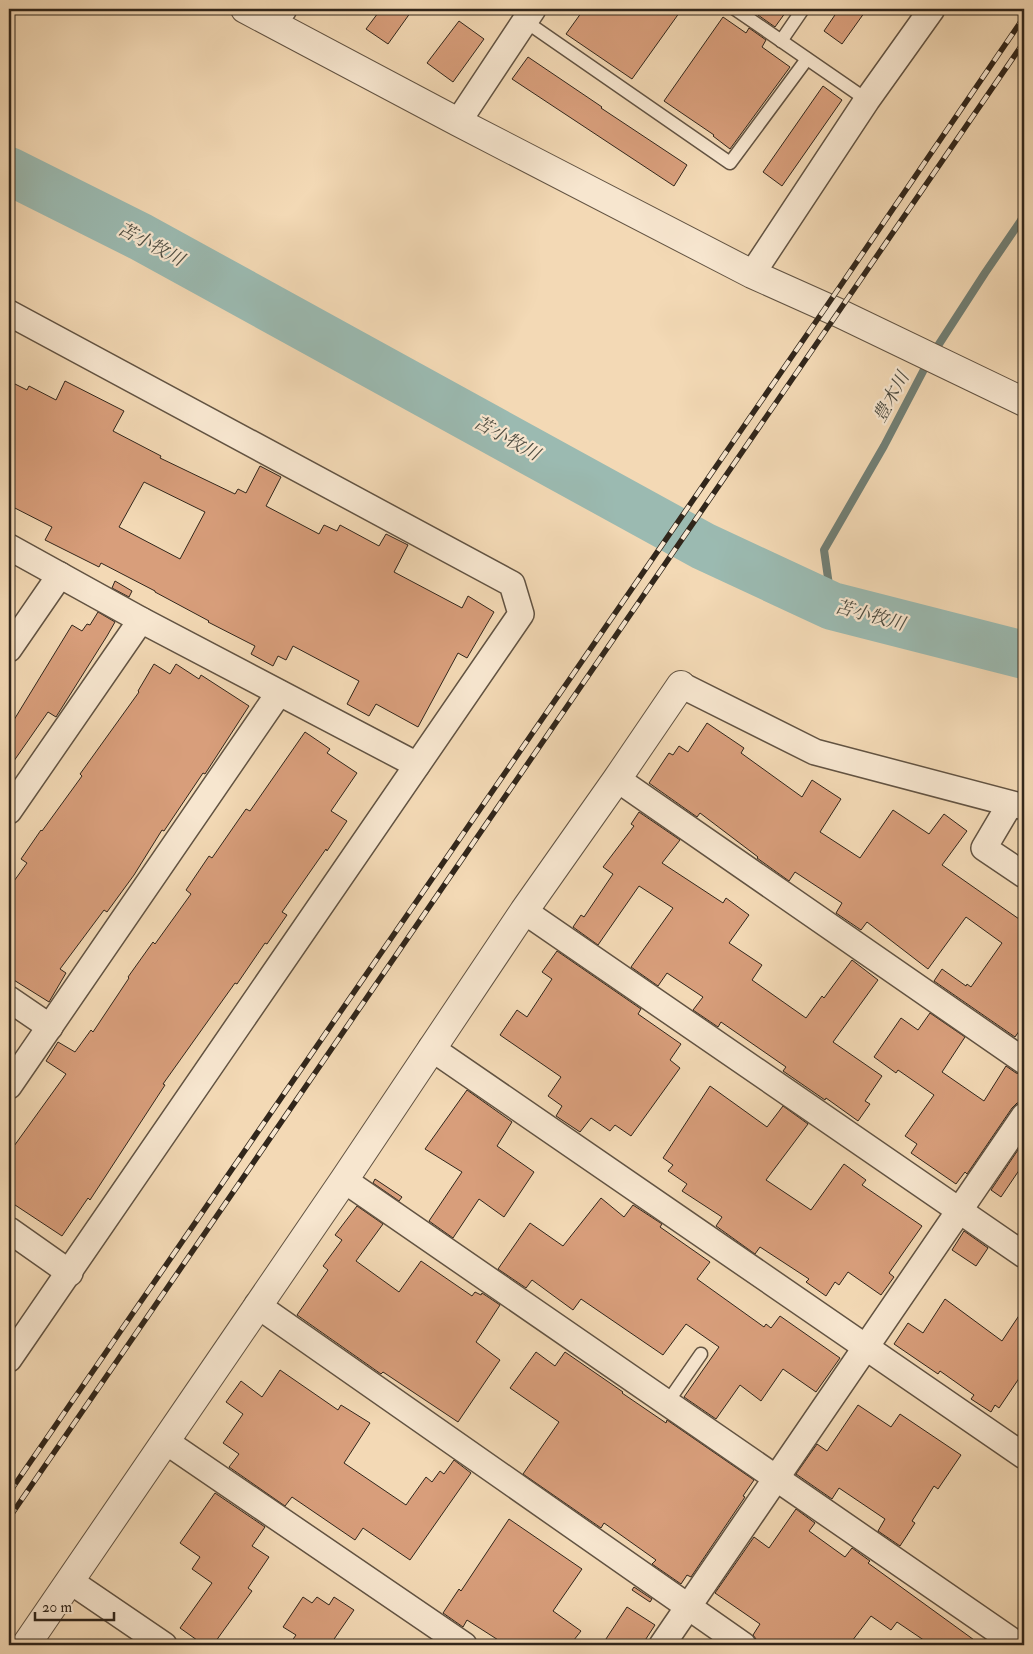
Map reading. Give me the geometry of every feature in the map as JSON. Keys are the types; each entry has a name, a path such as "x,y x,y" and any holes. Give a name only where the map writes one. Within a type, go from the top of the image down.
{"street":[{"path":"245,9 278,16 458,122 752,274 839,313 1024,402"},
{"path":"752,274 867,100 932,9"},
{"path":"458,122 529,15"},
{"path":"9,313 512,584 521,614 70,1273 9,1359"},
{"path":"9,547 141,620 417,765"},
{"path":"9,649 60,575"},
{"path":"9,811 141,620"},
{"path":"26,1645 344,1180 524,911 681,685 815,752 1017,805 984,848 1024,875"},
{"path":"9,1086 279,693"},
{"path":"617,779 1024,1061"},
{"path":"524,911 1024,1255"},
{"path":"9,999 50,1027"},
{"path":"431,1048 1024,1456"},
{"path":"662,1645 1024,1116"},
{"path":"344,1180 1018,1645"},
{"path":"9,1230 70,1273"},
{"path":"257,1305 743,1645"},
{"path":"165,1441 464,1645"},
{"path":"70,1581 164,1645"}],"lane":[{"path":"735,9 867,100"},
{"path":"781,41 803,9"},
{"path":"529,15 730,163 807,59"},
{"path":"667,1403 701,1354"}],"building":[{"path":"381,9 413,9 388,44 366,29"},
{"path":"584,9 682,9 632,79 566,34"},
{"path":"762,9 788,9 775,27 758,15"},
{"path":"839,9 867,9 842,44 824,31"},
{"path":"723,17 746,33 749,28 766,40 762,47 790,67 730,149 714,135 664,101"},
{"path":"459,21 484,39 453,82 427,63"},
{"path":"528,57 687,165 674,186 512,79"},
{"path":"823,86 842,100 782,186 763,172"},
{"path":"9,381 27,390 29,386 56,400 65,381 124,411 113,431 161,456 160,458 235,494 238,489 246,493 260,466 281,477 266,506 319,534 324,525 337,531 340,525 379,546 386,534 408,545 394,572 462,608 468,596 494,612 467,658 458,653 418,727 376,704 369,716 347,704 359,681 293,646 286,660 278,656 273,666 251,654 255,646 101,563 99,567 45,540 52,527 9,505","holes":["144,482 205,512 180,559 119,527"]},
{"path":"115,581 132,591 129,597 112,588"},
{"path":"98,612 115,622 56,717 48,712 9,768 9,728 72,625 82,631 87,624 90,625"},
{"path":"154,664 170,674 176,664 199,679 201,675 249,706 205,774 203,773 164,831 162,830 134,875 107,912 104,910 60,969 66,973 49,1002 9,977 9,888 27,863 21,859 82,776 80,774 139,692"},
{"path":"707,723 744,748 741,753 802,797 812,780 841,799 820,832 860,858 893,810 929,834 944,814 967,831 942,865 1019,919 1024,912 1024,1024 1015,1037 934,981 942,969 966,986 967,984 971,987 1002,943 966,917 928,969 867,922 861,930 836,913 842,903 795,872 789,881 700,813 697,817 649,783 669,753 673,755 679,746 688,752"},
{"path":"305,732 330,749 327,753 357,773 331,811 347,821 282,912 287,915 237,984 235,983 163,1084 165,1085 90,1200 88,1198 62,1236 9,1201 9,1153 66,1074 46,1061 58,1042 75,1052 91,1030 93,1032 128,977 153,942 155,944 191,894 186,890 209,856 212,858 246,809 250,811"},
{"path":"639,812 680,840 662,863 723,903 726,898 749,915 729,943 762,965 752,980 806,1018 822,996 824,998 852,960 878,980 833,1042 882,1076 865,1101 870,1104 858,1121 783,1071 786,1067 721,1022 718,1027 693,1010 703,997 667,973 658,986 631,967 673,908 639,886 598,945 573,927 581,915 584,917 613,874 603,867 634,826 631,824"},
{"path":"557,951 641,1009 638,1014 681,1044 670,1060 680,1068 631,1136 615,1125 610,1131 591,1118 580,1132 556,1116 562,1106 548,1096 561,1077 500,1035 517,1010 527,1017 552,979 542,972"},
{"path":"930,1013 965,1037 942,1072 984,1101 1006,1066 1016,1073 1024,1075 1024,1102 1017,1103 1012,1108 967,1174 965,1172 956,1184 911,1153 917,1144 905,1136 934,1095 898,1070 896,1073 874,1057 901,1018 918,1030"},
{"path":"710,1086 767,1127 783,1106 808,1124 766,1180 811,1210 844,1164 866,1180 862,1185 922,1226 889,1273 894,1277 881,1295 848,1272 839,1285 835,1282 826,1296 806,1282 809,1279 760,1247 755,1254 716,1226 722,1217 682,1191 687,1184 668,1171 673,1165 663,1158"},
{"path":"467,1090 512,1122 497,1146 534,1172 504,1217 479,1199 453,1238 429,1221 462,1172 425,1149"},
{"path":"1024,1141 1024,1163 1001,1197 991,1190"},
{"path":"375,1179 402,1197 399,1201 373,1183"},
{"path":"601,1198 624,1217 633,1205 662,1224 660,1227 710,1262 697,1279 764,1327 766,1324 771,1328 780,1316 840,1358 816,1392 783,1369 761,1401 740,1385 716,1419 684,1397 719,1347 686,1324 663,1355 581,1299 573,1310 532,1280 526,1288 498,1269 530,1223 563,1246"},
{"path":"357,1206 383,1224 356,1261 399,1292 421,1261 472,1296 475,1292 481,1295 482,1293 500,1305 476,1342 500,1360 458,1422 383,1372 381,1374 297,1315 328,1270 323,1266 342,1240 335,1235"},
{"path":"964,1231 988,1248 976,1266 952,1250"},
{"path":"945,1299 1002,1341 1024,1308 1024,1371 999,1408 995,1405 991,1412 971,1399 974,1395 940,1371 938,1374 894,1344 908,1323 923,1333"},
{"path":"536,1352 555,1366 565,1352 666,1423 667,1420 754,1480 743,1496 745,1497 691,1577 687,1575 681,1584 652,1564 656,1560 604,1523 601,1528 523,1474 559,1422 510,1388"},
{"path":"280,1370 338,1410 341,1405 370,1423 344,1463 406,1505 426,1477 432,1482 440,1471 444,1474 454,1460 471,1473 410,1560 363,1528 355,1540 292,1497 285,1506 229,1467 239,1454 223,1443 243,1414 226,1402 241,1381 262,1397"},
{"path":"858,1405 891,1427 900,1414 961,1455 938,1489 934,1486 912,1521 915,1523 900,1546 878,1531 885,1519 839,1488 832,1499 796,1474 817,1444 827,1451"},
{"path":"215,1493 265,1527 252,1546 269,1557 248,1588 252,1591 213,1645 204,1645 180,1628 212,1583 192,1569 200,1557 180,1543"},
{"path":"796,1509 815,1523 809,1531 845,1557 852,1548 870,1561 868,1563 981,1645 931,1645 897,1622 891,1630 871,1616 849,1645 757,1645 753,1635 760,1624 715,1593 754,1537 769,1548"},
{"path":"509,1519 582,1569 553,1611 581,1631 570,1645 506,1645 467,1620 463,1627 443,1613 459,1589 461,1591"},
{"path":"634,1587 652,1599 650,1602 632,1590"},
{"path":"303,1597 312,1603 317,1597 329,1605 334,1597 354,1610 330,1645 289,1645 296,1635 283,1627"},
{"path":"627,1607 655,1625 642,1645 602,1645"}],"waterway":[{"name":"苫小牧川","path":"9,171 141,237 703,546 832,606 1024,655"},
{"name":"豊木川","path":"832,606 824,550 884,446 930,358 1024,216"}],"railway":[{"path":"9,1493 1024,17"},
{"path":"9,1518 1024,42"}]}
